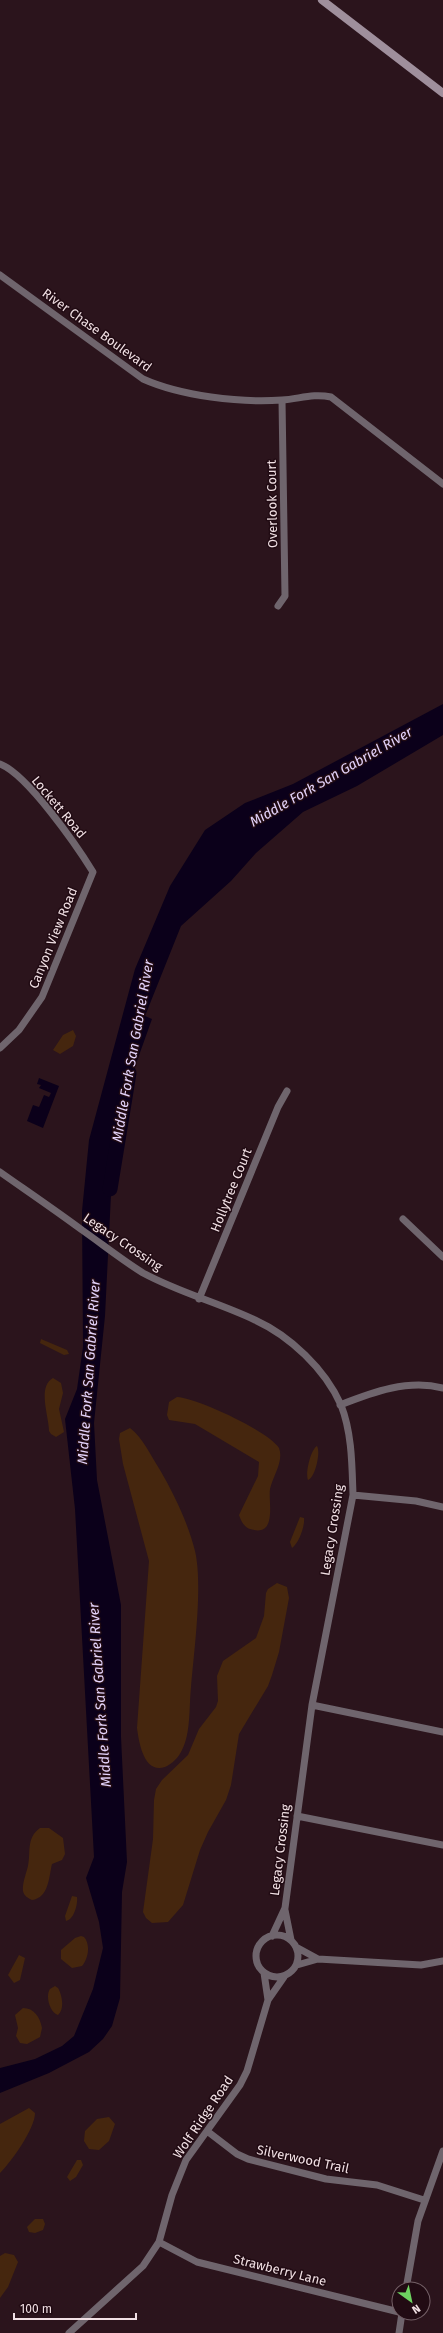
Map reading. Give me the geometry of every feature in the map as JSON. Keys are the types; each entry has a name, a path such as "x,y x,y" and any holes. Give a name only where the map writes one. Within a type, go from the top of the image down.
{"main road":[{"path":"322,0 443,93"}],"street":[{"name":"River Chase Boulevard","path":"0,275 143,379 161,387 199,395 282,400 322,395 331,397 443,484"},
{"name":"Overlook Court","path":"278,606 285,596 282,400"},
{"name":"Lockett Road","path":"0,764 17,776 52,814 93,872"},
{"name":"Canyon View Road","path":"0,1048 19,1030 42,997 93,872"},
{"name":"Hollytree Court","path":"200,1299 278,1107 288,1091"},
{"name":"Legacy Crossing","path":"0,1172 126,1262 170,1287 255,1320 278,1333 307,1358 320,1372 340,1405 349,1437 352,1462 353,1495 312,1705 285,1908 272,1936 265,1939 257,1950 257,1964 264,1973"},
{"path":"403,1219 443,1257"},
{"path":"340,1405 374,1392 396,1388 415,1385 443,1388"},
{"path":"353,1495 416,1501 443,1507"},
{"path":"312,1705 443,1732"},
{"path":"297,1816 443,1845"},
{"name":"Legacy Crossing","path":"285,1908 291,1940 296,1947"},
{"path":"272,1936 278,1935 291,1940"},
{"path":"296,1947 318,1959"},
{"path":"268,2000 284,1976 292,1971 296,1966 298,1959 296,1947"},
{"path":"296,1966 318,1959 421,1965 443,1961"},
{"path":"264,1973 273,1977 284,1976"},
{"name":"Wolf Ridge Road","path":"74,2332 142,2266 159,2242 172,2195 186,2160 240,2085 247,2071 268,2000 264,1973"},
{"name":"Silverwood Trail","path":"207,2131 237,2154 248,2160 326,2179 377,2185 424,2200"},
{"path":"407,2281 411,2253 424,2200 443,2151"},
{"name":"Strawberry Lane","path":"159,2242 197,2262 391,2310"},
{"path":"399,2333 401,2321"}],"shaded area":[{"path":"73,1030 76,1036 73,1046 60,1054 53,1050 63,1035"},
{"path":"41,1339 67,1350 69,1354 64,1355 40,1343"},
{"path":"53,1378 61,1383 63,1393 59,1409 64,1432 56,1437 49,1431 45,1402 48,1382"},
{"path":"177,1397 200,1403 231,1416 261,1433 279,1448 279,1463 270,1489 270,1517 265,1528 259,1530 246,1527 239,1515 258,1476 259,1462 195,1424 169,1420 167,1415 169,1402"},
{"path":"130,1428 139,1437 165,1479 185,1519 195,1551 197,1565 197,1618 187,1736 182,1750 177,1758 168,1766 158,1768 147,1762 141,1749 137,1728 149,1561 123,1464 119,1439 120,1433"},
{"path":"317,1446 317,1464 313,1475 308,1480 307,1472 309,1462"},
{"path":"300,1517 304,1518 302,1530 295,1546 292,1548 290,1542"},
{"path":"277,1583 287,1587 289,1598 279,1652 268,1686 239,1734 231,1785 226,1800 208,1832 200,1850 183,1905 168,1922 152,1923 146,1918 143,1912 153,1839 154,1800 156,1789 162,1780 188,1755 199,1729 216,1707 218,1701 217,1676 223,1661 256,1638 264,1616 266,1593 268,1589"},
{"path":"40,1828 49,1828 63,1838 65,1854 62,1860 52,1864 45,1891 38,1898 32,1900 24,1894 23,1885 29,1861 31,1841 33,1836"},
{"path":"72,1896 77,1897 77,1904 73,1915 66,1921 65,1916"},
{"path":"81,1936 86,1940 88,1948 86,1960 82,1966 72,1968 61,1959 61,1950 75,1938"},
{"path":"19,1955 25,1958 20,1980 14,1983 8,1975"},
{"path":"55,1986 58,1988 62,1998 62,2009 58,2015 55,2014 51,2008 48,2000 50,1989"},
{"path":"23,2008 27,2008 36,2014 40,2020 42,2028 40,2037 27,2044 20,2043 16,2036 18,2028 15,2015"},
{"path":"29,2108 35,2113 31,2128 16,2153 0,2173 0,2124"},
{"path":"109,2117 115,2124 109,2141 99,2150 89,2149 84,2141 85,2131 97,2119"},
{"path":"77,2160 81,2160 83,2165 76,2177 70,2181 67,2177"},
{"path":"35,2219 43,2219 45,2224 43,2230 35,2233 29,2232 27,2227"},
{"path":"5,2253 14,2255 18,2262 8,2287 0,2298 0,2256"}],"water":[{"path":"443,704 443,735 357,786 303,812 256,853 231,881 181,926 145,1016 152,1019 122,1103 113,1154 105,1316 94,1423 97,1480 121,1605 121,1737 127,1862 122,1892 120,1998 112,2026 103,2039 89,2052 49,2073 0,2093 0,2068 35,2059 62,2046 74,2036 93,1989 103,1948 99,1922 86,1878 94,1857 75,1509 65,1419 77,1389 83,1347 82,1211 89,1140 135,969 170,886 205,830 245,803 293,784"},
{"path":"39,1078 59,1086 43,1128 27,1121 33,1105 39,1107 44,1095 49,1097 51,1093 39,1088 41,1085 37,1084"}],"waterway":[{"name":"Middle Fork San Gabriel River","path":"110,1189 129,1073"}]}
